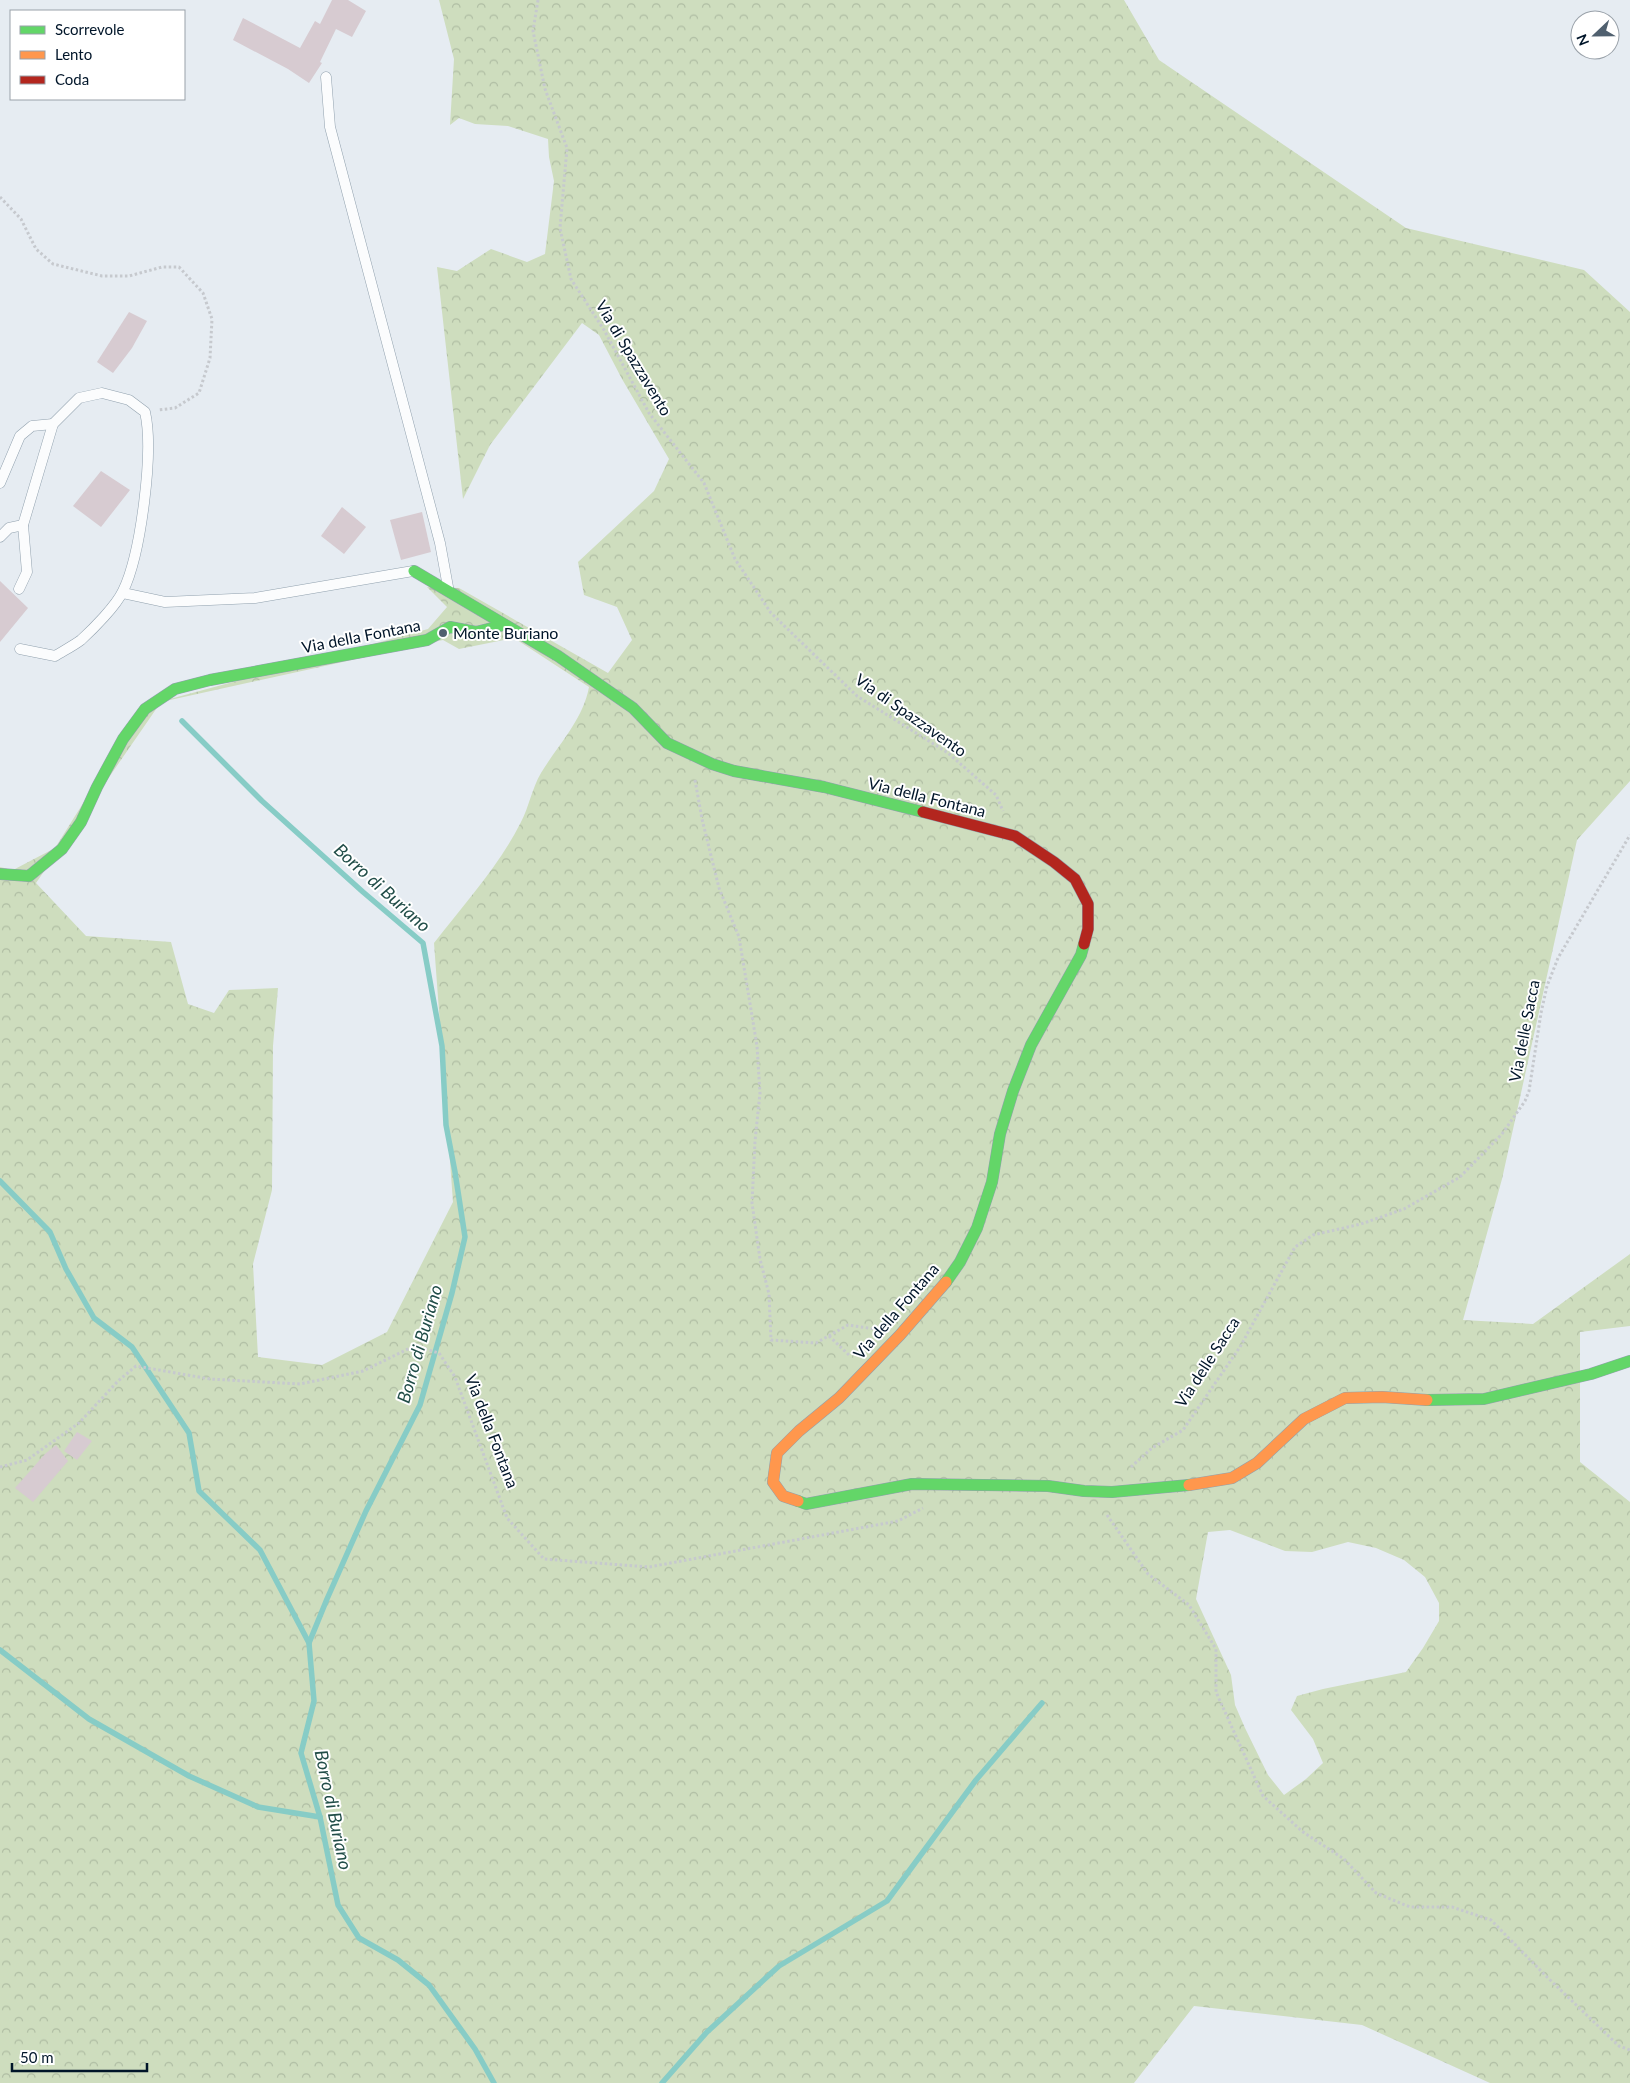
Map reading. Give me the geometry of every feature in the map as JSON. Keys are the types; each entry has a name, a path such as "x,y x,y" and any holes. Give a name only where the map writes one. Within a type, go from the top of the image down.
{"street":[{"path":"414,571 504,625"},
{"name":"Via della Fontana","path":"0,874 29,876 62,849 81,822 97,787 123,739 145,709 174,689 210,680 427,640 450,627 476,632 504,625 558,656 633,708 667,743 692,755 734,771 824,788 1015,836 1054,862 1075,879 1088,904 1088,929 1081,956 1031,1045 1000,1134 992,1182 976,1228 960,1262 937,1294 900,1335 839,1398 799,1431 777,1453 773,1482 783,1496 806,1504 912,1484 1048,1486 1084,1491 1112,1492 1200,1484 1232,1478 1256,1463 1304,1419 1344,1398 1484,1399 1591,1374 1630,1361"}],"lane":[{"path":"326,77 330,127 440,543 449,593"},
{"path":"19,589 26,572 23,525 53,424 79,398 102,393 129,400 145,412 149,428 142,516 133,564 123,593 80,640 55,656 20,649"},
{"path":"0,483 20,436 32,426 53,424"},
{"path":"0,537 9,528 23,525"},
{"path":"123,593 165,602 255,598 414,571"}],"path":[{"name":"Via di Spazzavento","path":"538,0 533,31 545,90 567,148 560,228 571,280 604,330 649,413 704,483 734,559 771,613 857,696 948,753 996,795 1004,812"},
{"path":"0,197 21,219 36,249 53,264 102,276 129,276 162,267 179,267 203,293 212,319 210,358 199,393 175,408 145,412"},
{"path":"692,755 702,819 717,880 739,937 757,1046 760,1093 755,1141 752,1203 760,1259 769,1294 771,1340 816,1343 848,1325 900,1335"},
{"name":"Via delle Sacca","path":"1127,1472 1152,1448 1183,1430 1240,1347 1295,1247 1313,1235 1361,1224 1404,1209 1460,1177 1502,1134 1525,1101 1529,1091 1541,1013 1547,986 1558,958 1630,835"},
{"path":"829,1336 865,1371"},
{"name":"Via della Fontana","path":"0,1467 27,1460 80,1423 118,1381 136,1366 210,1379 300,1384 363,1370 414,1346 439,1352 455,1377 508,1518 544,1559 649,1567 898,1521 924,1507"},
{"path":"1101,1509 1112,1521 1148,1574 1189,1605 1216,1649 1216,1692 1263,1796 1303,1832 1344,1859 1376,1893 1410,1907 1452,1907 1491,1920 1540,1971 1619,2046 1630,2050"}],"green space":[{"path":"439,0 1124,0 1159,60 1406,228 1584,270 1630,312 1630,781 1577,840 1502,1179 1463,1320 1533,1324 1630,1254 1630,1326 1580,1332 1580,1462 1630,1502 1630,2083 1490,2083 1362,2025 1194,2006 1134,2083 0,2083 0,867 13,870 55,848 144,706 428,629 447,607 427,587 459,588 608,673 632,640 617,607 584,595 578,562 654,491 669,459 622,379 599,335 582,323 490,445 463,499 437,267 457,271 491,249 527,262 545,254 554,181 549,157 548,139 508,126 475,124 459,118 450,125 454,59","holes":["514,638 589,687 576,721 538,779 524,816 512,838 480,884 434,943 453,1202 387,1332 322,1365 258,1357 253,1264 272,1190 273,1046 278,988 229,990 214,1013 188,1004 171,942 86,936 36,883 161,702 443,640 459,649","1230,1530 1285,1551 1312,1552 1348,1542 1376,1548 1404,1560 1425,1577 1439,1603 1439,1621 1406,1672 1297,1696 1291,1710 1313,1739 1323,1763 1306,1779 1284,1795 1268,1775 1245,1728 1235,1705 1231,1675 1196,1599 1208,1532"]}],"building":[{"path":"332,0 348,0 366,11 352,37 336,29 320,62 322,63 309,83 288,69 233,40 243,18 300,48 315,21 320,24"},
{"path":"129,312 147,321 132,348 113,373 97,362"},
{"path":"101,471 130,490 101,527 73,506"},
{"path":"342,507 366,527 344,554 321,536"},
{"path":"422,512 431,552 401,560 390,520"},
{"path":"0,581 28,608 0,642"},
{"path":"77,1432 92,1441 77,1460 64,1451"},
{"path":"56,1445 68,1461 33,1502 15,1488 45,1454"}],"waterway":[{"name":"Borro di Buriano","path":"182,721 262,801 423,943 442,1046 446,1125 465,1237 452,1293 420,1405 366,1511 309,1643 314,1701 301,1753 320,1817 338,1905 359,1938 398,1960 429,1985 475,2049 494,2083"},
{"path":"0,1181 50,1232 66,1269 94,1318 132,1347 189,1433 199,1491 260,1550 309,1643"},
{"path":"0,1650 89,1719 189,1776 258,1807 320,1817"},
{"path":"662,2083 707,2032 779,1966 887,1901 976,1780 1042,1703"}],"traffic: fast":[{"path":"414,571 558,656 633,708 667,743 712,764 734,771 824,787 923,812"},
{"path":"0,874 29,876 62,849 81,822 97,787 123,739 145,709 175,689 210,680 427,640 450,627 476,632 504,625"},
{"path":"946,1282 960,1262 977,1228 992,1182 1000,1134 1013,1091 1031,1045 1081,955 1084,944"},
{"path":"1427,1400 1484,1399 1591,1374 1630,1361"},
{"path":"798,1501 806,1504 912,1484 1048,1486 1084,1491 1112,1492 1189,1485"}],"traffic: slow":[{"path":"798,1501 783,1496 773,1482 777,1453 799,1431 839,1398 900,1335 946,1282"},
{"path":"1189,1485 1232,1478 1257,1463 1304,1419 1345,1398 1382,1397 1427,1400"}],"traffic: jam":[{"path":"923,812 1015,836 1054,862 1075,879 1088,904 1088,929 1084,944"}],"place":[{"name":"Monte Buriano","path":"443,633"}]}
